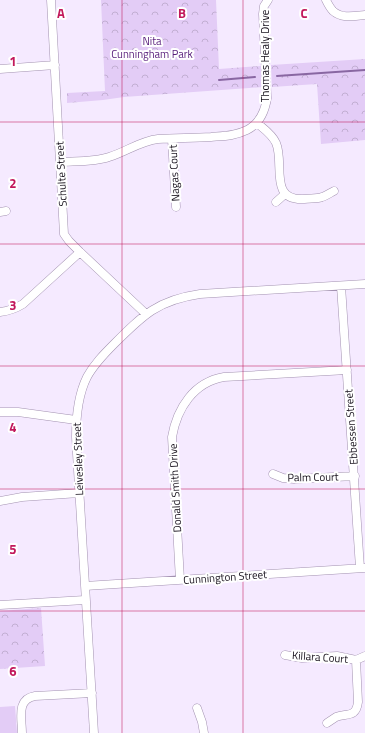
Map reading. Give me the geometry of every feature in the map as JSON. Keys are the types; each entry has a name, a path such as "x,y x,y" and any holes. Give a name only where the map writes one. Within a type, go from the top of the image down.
{"street":[{"name":"Schulte Street","path":"51,0 64,234 80,252 146,314"},
{"name":"Thomas Healy Drive","path":"257,123 264,111 267,98 262,14 267,0"},
{"path":"326,0 332,10 341,15 365,15"},
{"path":"0,69 55,65"},
{"path":"60,162 108,158 142,143 157,139 233,135 246,131 257,123 269,132 276,142 279,153 281,186 285,194 292,198 300,199 323,197 334,191"},
{"name":"Nagas Court","path":"172,139 176,207"},
{"path":"276,202 285,194"},
{"path":"0,312 14,310 23,304 80,252"},
{"name":"Leivesley Street","path":"94,733 76,437 76,420 81,395 90,371 133,325 146,314 168,301 194,295 365,284"},
{"name":"Ebbessen Street","path":"341,286 363,568"},
{"name":"Donald Smith Drive","path":"180,580 172,437 178,415 189,398 198,389 216,378 347,370"},
{"path":"0,412 18,412 76,420"},
{"name":"Palm Court","path":"273,474 294,480 355,476"},
{"path":"0,501 22,497 79,493"},
{"name":"Cunnington Street","path":"85,586 363,568"},
{"path":"0,605 85,600"},
{"name":"Killara Court","path":"285,654 302,658 336,656 356,660"},
{"path":"327,723 336,717 352,714 356,708 358,702 356,660 365,656"},
{"path":"22,733 21,708 27,699 35,696 92,693"},
{"path":"196,708 202,722 204,733"}],"green space":[{"name":"Nita Cunningham Park","path":"101,0 216,0 219,69 261,66 263,87 124,97 67,103 67,93 105,91"},
{"path":"365,59 365,140 321,144 317,84 272,87 271,65"},
{"path":"41,608 45,666 0,669 0,611"},
{"path":"15,706 17,733 0,733 0,707"}],"waterway":[{"path":"277,76 365,70"},
{"path":"219,80 255,77"}]}
